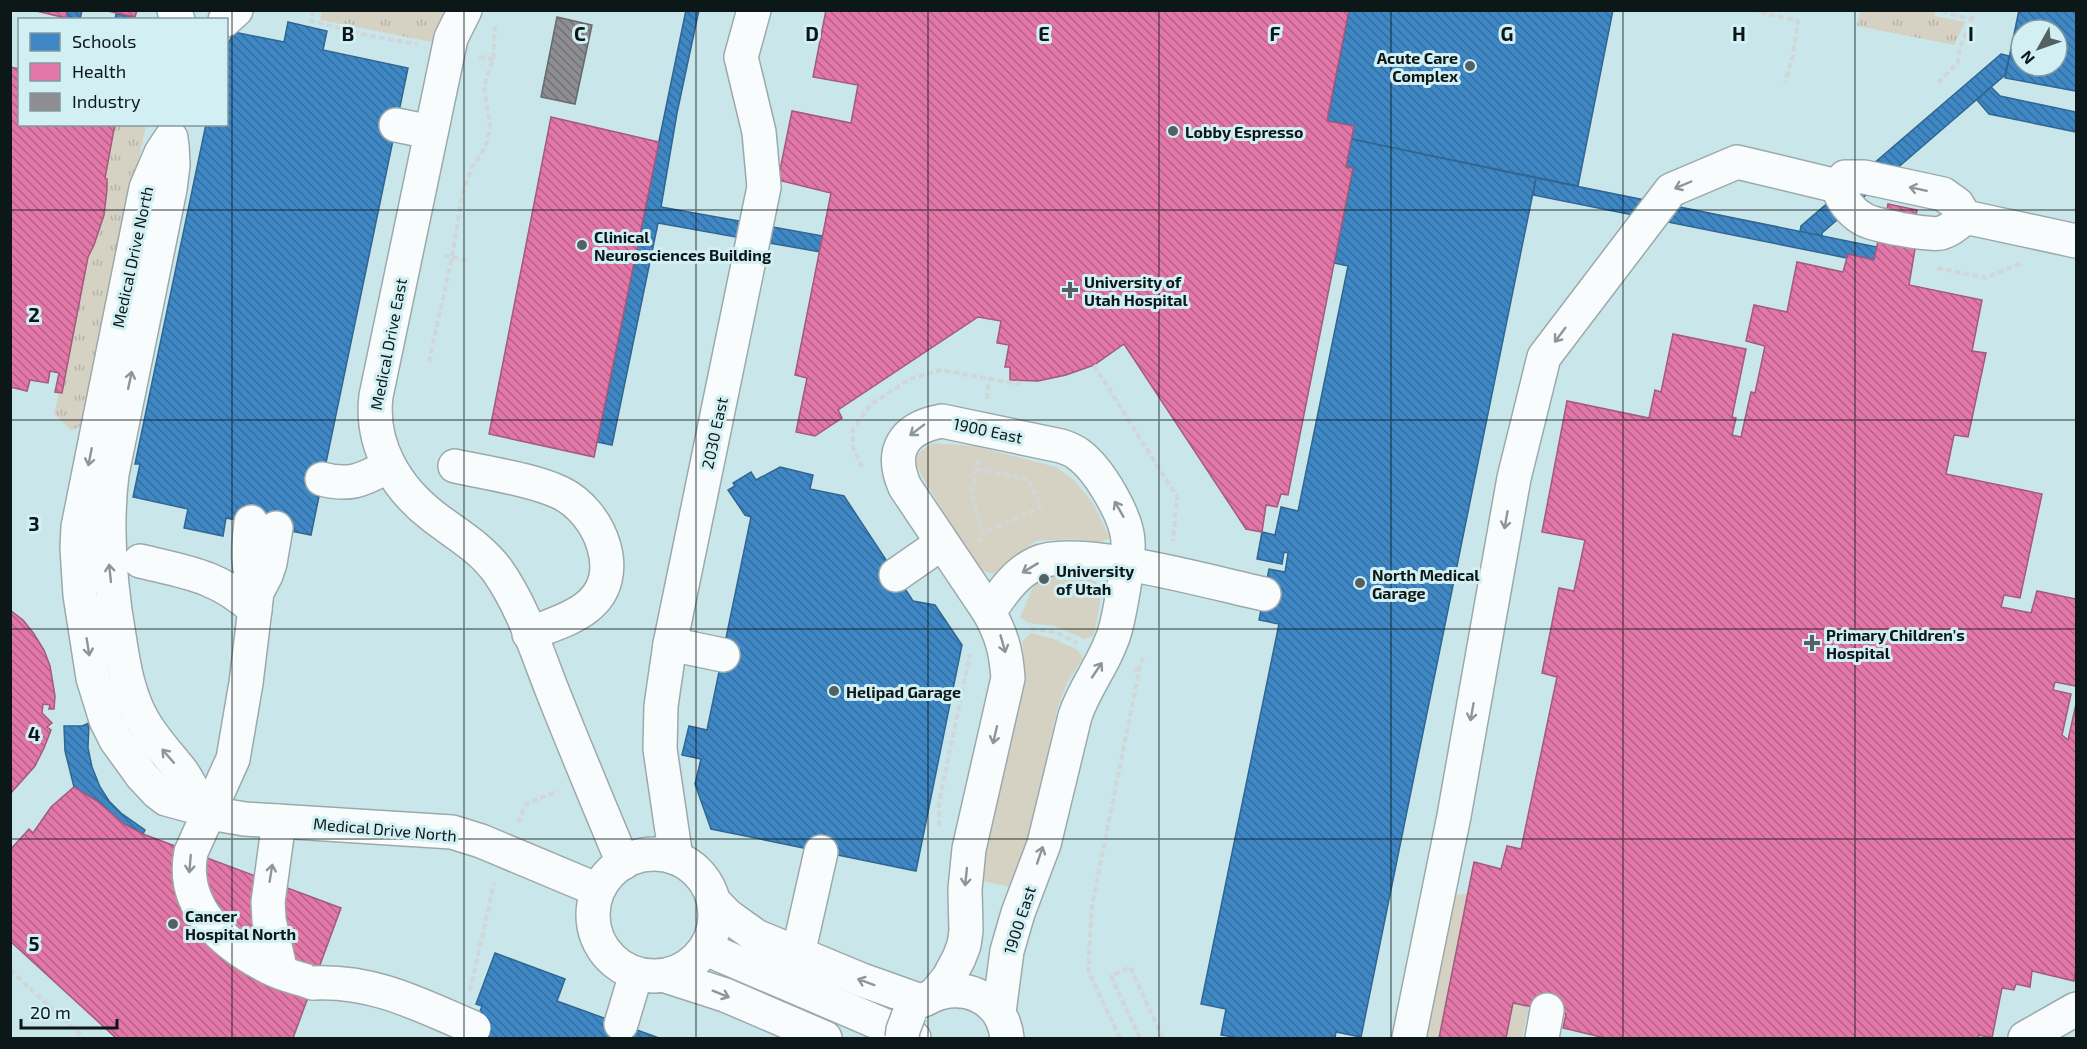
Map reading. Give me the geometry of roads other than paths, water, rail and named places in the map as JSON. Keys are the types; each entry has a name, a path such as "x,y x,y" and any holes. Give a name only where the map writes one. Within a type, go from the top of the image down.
{"street":[{"name":"2030 East","path":"676,858 660,749 661,706 670,644 764,187 759,132 741,57 754,10"},
{"name":"Medical Drive East","path":"480,14 451,38 374,412 376,429 389,466 416,502 470,544 495,567 508,587 623,863"},
{"path":"396,125 431,132"},
{"name":"Medical Drive North","path":"173,131 152,170 144,196 78,527 77,560 80,595 93,678 106,720 116,740 142,776 157,792 177,803 205,807 233,818 452,832 481,841 598,890"},
{"path":"1409,1038 1454,816 1514,478 1544,357 1671,190 1737,162 1837,186"},
{"path":"1837,186 1845,177 1864,177 1943,194 1958,204 1965,217 2076,241"},
{"path":"1837,186 1842,199 1852,211 1865,220 1923,234 1939,234 1952,228 1965,217"},
{"name":"1900 East","path":"916,1017 949,977 964,945 965,889 969,849 1008,678 1006,653 1000,633 989,612 905,487 898,471 897,457 902,443 926,423 942,421 1061,446 1078,454 1094,469 1124,519 1129,541 1128,566 1112,640 1080,701 1044,844 1018,913 1007,951 1002,981 1008,1030"},
{"path":"322,479 334,482 359,481 389,466"},
{"path":"455,466 550,488 564,494 588,514 596,526 602,540 607,566 602,588 596,598 579,613 529,634"},
{"path":"263,525 270,563 256,601 246,683 233,759 205,807 188,867 191,892 214,929 247,955 271,969 313,983 332,982 369,987 471,1014"},
{"path":"896,575 942,543"},
{"path":"989,612 1007,586 1022,572 1038,562 1057,558 1081,557 1264,594"},
{"path":"140,561 209,579 256,601"},
{"path":"670,644 723,655"},
{"path":"279,821 268,902 269,920 281,972"},
{"path":"798,954 821,852"},
{"path":"651,975 679,972 691,965 709,944 716,917 715,903 708,884 694,868 676,858 656,854 637,856 623,863 605,879 598,890 593,919 596,934 602,947 611,958 623,968 725,995 825,1038"},
{"path":"715,903 728,916 756,936 862,980 916,1017"},
{"path":"717,954 916,1017"},
{"path":"621,1024 651,975"},
{"path":"916,1017 953,990 970,992 986,1000 1008,1030"},
{"path":"2025,1038 2076,1012"}],"place":[{"name":"Acute Care Complex","path":"1470,66"},
{"name":"Lobby Espresso","path":"1173,131"},
{"name":"Clinical Neurosciences Building","path":"582,245"},
{"name":"University of Utah Hospital","path":"1070,290"},
{"name":"University of Utah","path":"1044,579"},
{"name":"North Medical Garage","path":"1360,583"},
{"name":"Primary Children's Hospital","path":"1812,643"},
{"name":"Helipad Garage","path":"834,691"},
{"name":"Cancer Hospital North","path":"173,924"}]}
